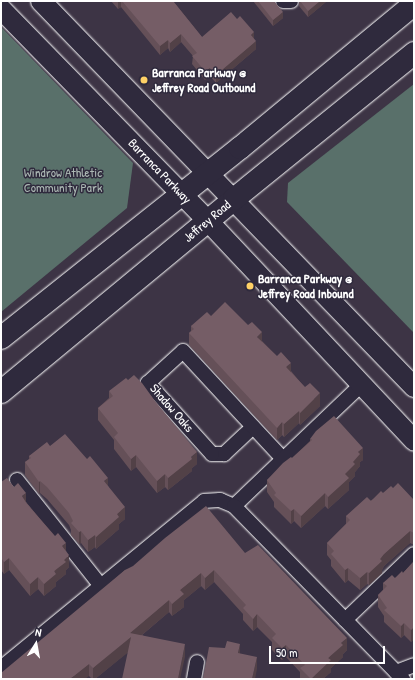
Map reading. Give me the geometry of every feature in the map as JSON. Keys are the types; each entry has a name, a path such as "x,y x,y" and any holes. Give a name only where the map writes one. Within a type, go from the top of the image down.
{"main road":[{"path":"41,1 414,387"},
{"path":"1,338 208,173 414,4"},
{"name":"Barranca Parkway","path":"1,9 208,221 414,440"},
{"name":"Jeffrey Road","path":"1,392 234,199 414,53"}],"street":[{"path":"283,1 291,1"},
{"name":"Shadow Oaks","path":"253,427 224,454 212,454 148,383 184,351 284,459"},
{"path":"234,506 362,384"},
{"path":"17,480 102,586"},
{"path":"1,668 204,501 220,500 234,506 400,675 414,665"},
{"path":"345,620 414,554"},
{"path":"194,679 197,662"}],"green space":[{"name":"Windrow Athletic Community Park","path":"1,27 133,163 127,208 1,312"},
{"path":"414,84 414,333 287,202 288,183"}],"building":[{"path":"122,1 173,1 202,37 231,12 237,19 240,16 254,32 251,35 256,41 216,75 210,68 205,71 192,56 197,53 181,34 170,43 168,40 160,46"},
{"path":"258,1 274,1 283,12 273,20"},
{"path":"300,1 320,1 308,11"},
{"path":"225,302 248,325 252,322 262,332 257,337 277,356 281,352 291,363 286,367 305,387 310,383 320,393 300,413 299,411 284,424 282,422 277,428 189,333 194,329 191,326 207,312 211,316"},
{"path":"134,375 197,452 191,457 192,459 168,478 165,474 157,481 136,455 131,459 114,437 118,433 98,408 113,396 109,391 126,378 128,380"},
{"path":"334,416 363,448 358,452 360,454 353,462 355,464 345,474 349,478 328,497 325,493 301,516 294,509 291,511 274,495 276,493 267,480 283,463 291,457 292,458 312,440 310,439 316,431"},
{"path":"65,434 87,459 90,456 108,478 104,481 125,507 117,514 119,517 96,537 95,535 88,540 81,531 79,532 71,523 73,521 69,513 47,487 40,481 39,482 25,462 31,458 29,456 47,442 50,446"},
{"path":"7,478 14,487 18,483 26,493 22,496 27,504 55,536 58,533 66,543 62,546 69,555 64,560 66,562 54,571 56,574 44,584 38,577 30,584 9,558 4,562 1,558 1,482"},
{"path":"398,483 414,500 414,533 410,531 384,554 380,559 382,561 369,573 367,572 360,578 348,568 345,570 331,554 334,551 327,543 350,520 346,516 367,497 371,501 381,491 383,493 391,486 393,488"},
{"path":"206,506 245,553 258,545 347,638 341,643 343,645 328,658 331,660 311,679 300,668 305,665 286,645 282,648 272,638 276,634 257,614 253,619 243,608 246,605 214,570 205,578 201,573 180,590 184,594 172,604 169,600 130,633 185,644 178,679 122,679 131,637 93,668 89,664 70,679 1,679 1,673 125,570 133,566 165,538"},
{"path":"414,561 414,627 411,630 404,623 401,626 384,610 387,608 378,595 387,586 383,583 392,575 395,578 402,571 403,573"},
{"path":"227,641 240,644 238,653 257,657 252,679 203,679 209,647 225,648"}],"place":[{"name":"Barranca Parkway @ Jeffrey Road Outbound","path":"144,80"},
{"name":"Barranca Parkway @ Jeffrey Road Inbound","path":"250,286"}]}
